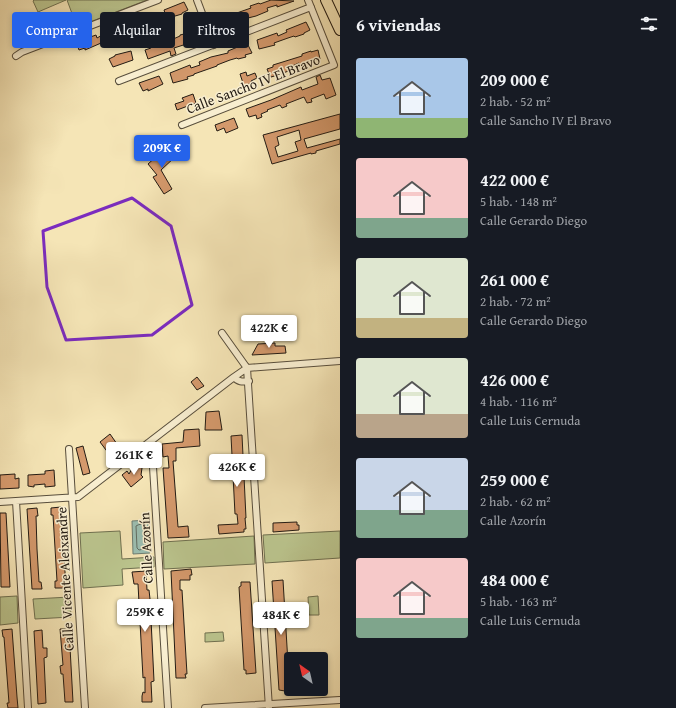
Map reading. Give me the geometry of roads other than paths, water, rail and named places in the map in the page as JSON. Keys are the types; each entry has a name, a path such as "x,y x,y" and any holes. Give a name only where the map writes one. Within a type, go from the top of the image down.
{"main road":[{"path":"326,0 340,30"},
{"path":"330,0 340,26"}],"street":[{"path":"16,56 22,52 158,0"},
{"path":"197,0 202,12"},
{"name":"Calle Sancho IV El Bravo","path":"182,125 334,65 308,0"},
{"path":"249,31 311,7"},
{"path":"119,81 206,48"},
{"path":"222,333 247,368 249,381 269,706"},
{"path":"0,502 78,497 234,376 247,368 340,361"},
{"path":"234,376 237,380 242,382 249,381"},
{"name":"Calle Azorín","path":"148,443 151,448 152,458 168,708"},
{"name":"Calle Vicente Aleixandre","path":"69,448 85,708"},
{"path":"137,451 143,456 152,458"},
{"path":"16,501 28,708"},
{"path":"205,708 269,706 340,700"}],"water":[{"path":"148,520 150,553 133,554 132,521"}]}
